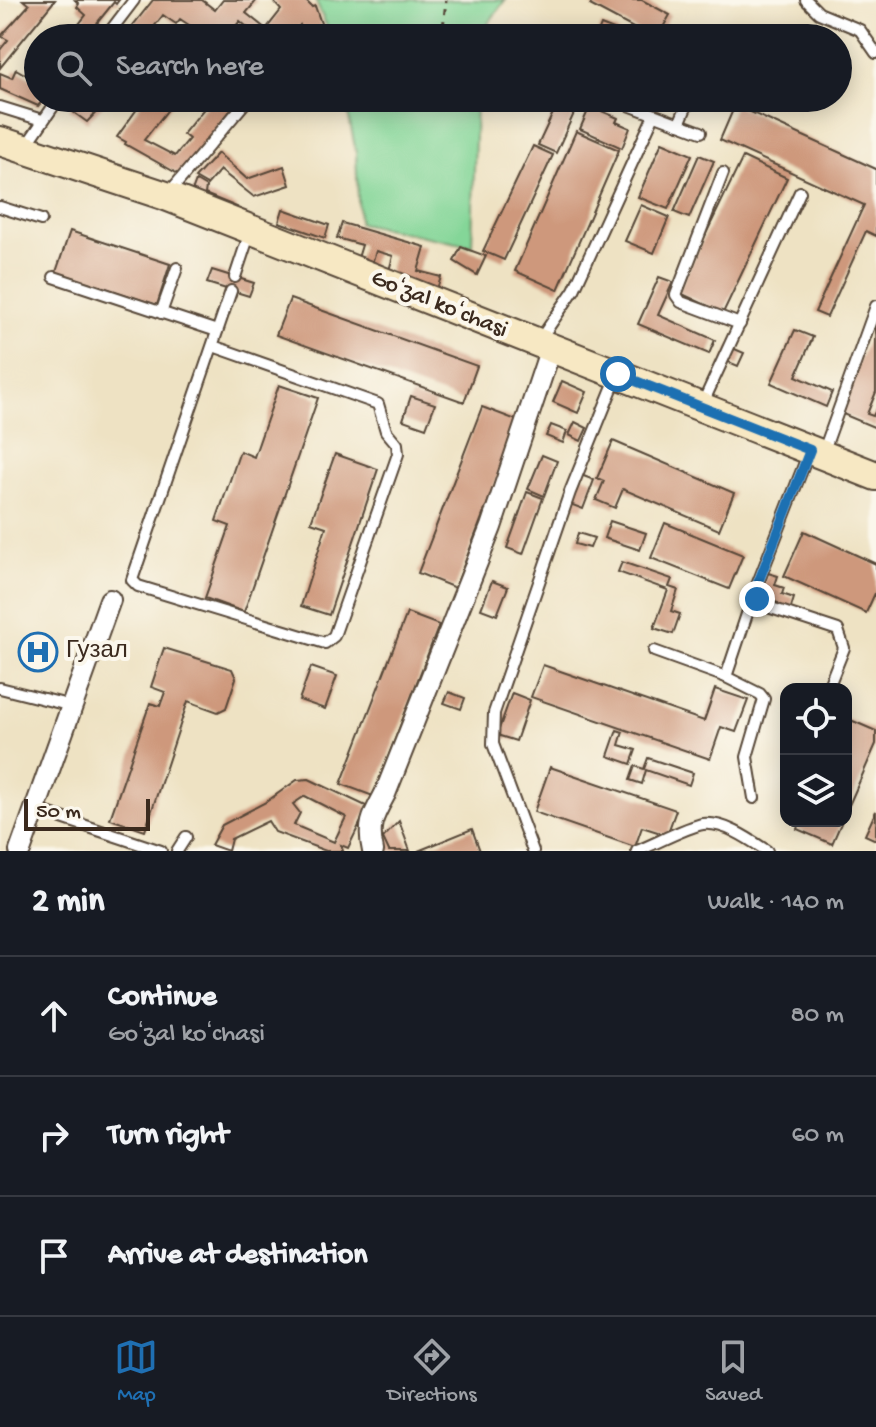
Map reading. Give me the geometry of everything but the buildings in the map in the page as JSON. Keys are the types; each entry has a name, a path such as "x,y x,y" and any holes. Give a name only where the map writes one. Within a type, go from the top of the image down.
{"street":[{"name":"Goʻzal koʻchasi","path":"12,144 166,196 876,476"},
{"path":"373,851 371,818 385,794 491,527 544,346"},
{"path":"20,851 110,600"}],"lane":[{"path":"116,24 134,0"},
{"path":"806,0 819,13 846,24"},
{"path":"852,27 860,30 876,53"},
{"path":"0,107 42,120"},
{"path":"12,144 48,112"},
{"path":"166,196 237,112"},
{"path":"646,112 701,132"},
{"path":"679,124 684,112"},
{"path":"544,346 574,290 654,115"},
{"path":"723,173 676,295 681,302 740,324"},
{"path":"702,407 800,192"},
{"path":"0,207 41,220"},
{"path":"235,277 251,230"},
{"path":"161,313 177,268"},
{"path":"54,277 217,331"},
{"path":"213,346 378,404 386,431 397,444 398,454 334,636 325,643 132,583 231,291"},
{"path":"726,677 754,593 876,306"},
{"path":"533,851 493,744 494,713 570,492 618,374"},
{"path":"754,593 765,606 838,630 844,648 830,683"},
{"path":"654,651 726,677 764,699 747,757 754,798"},
{"path":"0,688 72,706"},
{"path":"35,809 161,851"},
{"path":"637,851 702,824 745,837 767,851"},
{"path":"177,851 186,837"}],"path":[{"path":"443,24 446,0"}],"green space":[{"path":"315,0 505,0 488,24 326,24"},
{"path":"348,112 476,112 472,246 359,223 356,152"}],"place":[{"name":"Гузал","path":"38,652"}],"route":[{"path":"618,374 810,450 754,593 757,599"}]}
